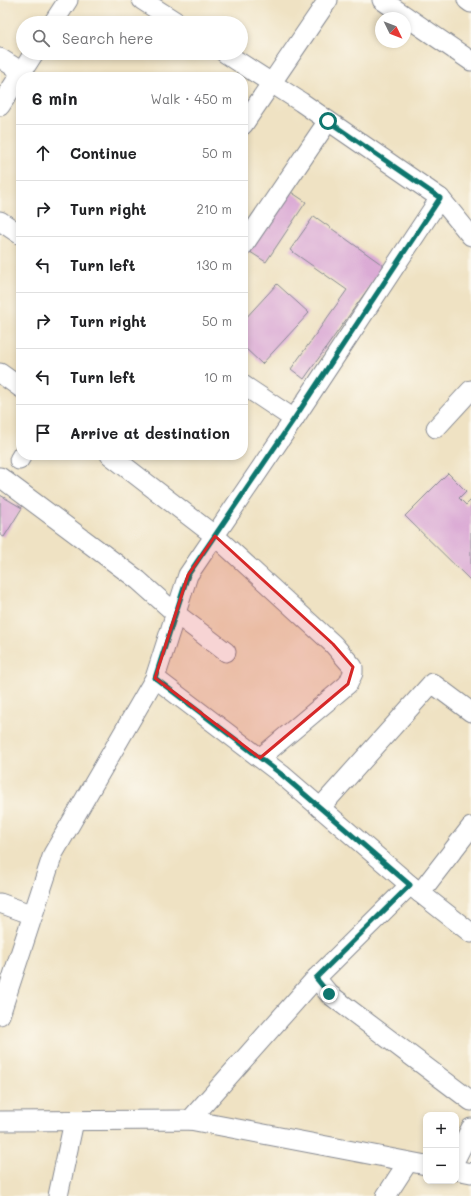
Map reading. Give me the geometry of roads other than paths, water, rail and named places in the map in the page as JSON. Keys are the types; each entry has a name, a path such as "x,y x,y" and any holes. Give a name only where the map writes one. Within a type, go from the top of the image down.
{"street":[{"path":"58,16 68,0"},
{"path":"142,0 167,16"},
{"path":"248,118 328,0"},
{"path":"382,0 471,61"},
{"path":"467,0 471,3"},
{"path":"0,58 22,72 30,60"},
{"path":"236,60 440,198 471,236"},
{"path":"0,106 16,81"},
{"path":"248,239 328,121"},
{"path":"0,1015 53,854 155,678 188,575 294,419 440,198"},
{"path":"0,221 16,232"},
{"path":"0,373 16,384"},
{"path":"248,388 294,419"},
{"path":"436,428 471,390"},
{"path":"116,460 215,536 333,644 353,667 354,673 348,684 260,758"},
{"path":"0,477 138,580 175,613 226,652"},
{"path":"155,678 281,774 415,889 471,933"},
{"path":"320,808 432,683 471,712"},
{"path":"190,1120 316,978 415,889 471,827"},
{"path":"0,902 33,914"},
{"path":"316,978 329,994 471,1101"},
{"path":"0,1121 190,1120 423,1164"},
{"path":"58,1196 74,1121"},
{"path":"459,1152 471,1128"},
{"path":"386,1196 408,1162"},
{"path":"459,1171 471,1173"}]}
